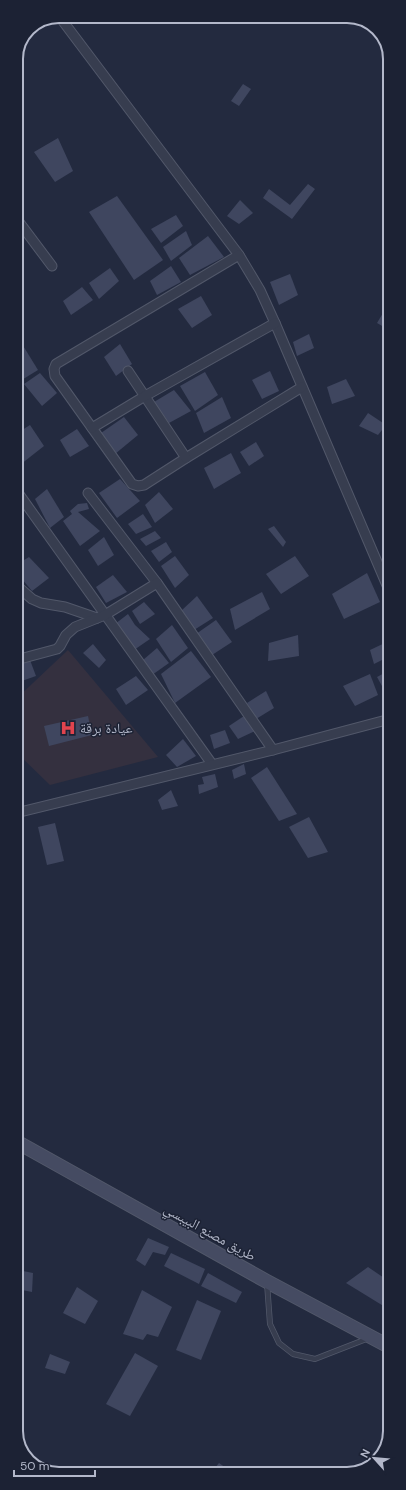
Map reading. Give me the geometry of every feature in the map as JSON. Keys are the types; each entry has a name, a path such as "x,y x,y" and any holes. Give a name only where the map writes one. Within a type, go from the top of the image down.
{"main road":[{"name":"طريق مصنع البيبسي","path":"23,1145 266,1281 383,1343"}],"street":[{"path":"64,24 239,255 260,290 383,574"},
{"path":"23,227 52,266"},
{"path":"239,255 56,364 54,369 55,376 134,486 144,485 302,387"},
{"path":"92,428 145,396 275,323"},
{"path":"128,372 186,458"},
{"path":"88,493 157,583 273,750"},
{"path":"23,500 101,616 212,764"},
{"path":"23,658 57,649 70,631 75,627 101,616 157,583"},
{"path":"23,591 32,599 41,603 101,616"},
{"path":"23,811 273,750 383,721"}],"lane":[{"path":"266,1281 270,1324 279,1343 293,1354 315,1359 372,1337"}],"shaded area":[{"path":"68,650 158,757 50,785 23,759 23,692"}],"building":[{"path":"243,84 251,89 239,106 231,101"},
{"path":"58,138 73,171 55,182 34,152"},
{"path":"308,184 315,189 292,219 263,198 269,189 290,205"},
{"path":"117,196 163,260 134,280 89,212"},
{"path":"240,200 253,213 239,224 227,216"},
{"path":"176,215 183,226 161,243 151,229"},
{"path":"186,231 192,245 171,261 163,247"},
{"path":"208,236 224,257 190,275 179,258"},
{"path":"171,266 181,282 157,295 150,281"},
{"path":"110,268 119,281 99,299 89,283"},
{"path":"290,274 298,295 279,305 270,282"},
{"path":"82,287 93,300 71,315 63,301"},
{"path":"201,296 212,315 192,328 178,309"},
{"path":"383,313 383,326 377,323"},
{"path":"309,334 314,348 297,356 293,342"},
{"path":"120,344 132,364 116,376 104,357"},
{"path":"23,346 38,370 23,379"},
{"path":"270,371 279,391 262,399 252,380"},
{"path":"205,372 218,395 195,411 180,386"},
{"path":"40,373 57,393 42,406 24,384"},
{"path":"346,379 355,396 332,404 327,387"},
{"path":"174,390 191,411 169,423 154,402"},
{"path":"222,397 231,418 204,433 196,413"},
{"path":"368,413 383,423 383,429 378,435 359,426"},
{"path":"124,417 138,435 115,454 101,433"},
{"path":"30,425 44,446 23,462 23,430"},
{"path":"77,429 89,446 70,457 60,440"},
{"path":"256,442 264,456 249,466 240,452"},
{"path":"231,453 241,473 214,489 204,468"},
{"path":"120,479 140,501 117,518 99,493"},
{"path":"47,489 64,517 50,528 35,499"},
{"path":"159,492 173,509 155,523 145,505"},
{"path":"87,503 89,509 78,512 100,531 80,546 63,521 72,514 70,511 78,504"},
{"path":"143,514 152,527 136,534 128,524"},
{"path":"274,526 286,542 283,547 268,529"},
{"path":"155,531 161,538 146,546 140,539"},
{"path":"104,537 114,555 98,566 88,550"},
{"path":"166,542 172,552 159,562 151,551"},
{"path":"175,556 189,575 175,588 161,566"},
{"path":"295,556 309,576 281,594 266,574"},
{"path":"29,557 49,578 32,591 23,580 23,561"},
{"path":"367,573 380,602 344,619 332,594"},
{"path":"113,575 127,592 106,603 96,587"},
{"path":"262,592 270,609 235,630 230,609"},
{"path":"197,596 213,618 194,630 181,611"},
{"path":"144,602 155,614 140,624 132,611"},
{"path":"128,614 135,625 150,639 134,650 115,624"},
{"path":"216,620 232,642 212,655 196,634"},
{"path":"172,625 188,648 171,662 156,639"},
{"path":"298,635 299,656 268,661 269,643"},
{"path":"93,644 106,660 99,668 83,653"},
{"path":"383,644 383,660 374,664 370,650"},
{"path":"157,648 169,663 152,675 143,660"},
{"path":"191,651 211,677 175,703 161,674"},
{"path":"30,660 36,676 23,681 23,662"},
{"path":"370,674 378,695 355,706 343,686"},
{"path":"383,674 383,688 377,677"},
{"path":"136,676 148,690 126,705 116,689"},
{"path":"266,691 274,708 256,719 247,703"},
{"path":"88,716 92,735 49,746 44,726"},
{"path":"244,716 255,731 238,739 229,726"},
{"path":"225,730 230,743 214,749 210,735"},
{"path":"183,739 196,756 177,767 166,755"},
{"path":"244,764 246,774 234,779 232,770"},
{"path":"267,767 297,814 279,821 251,778"},
{"path":"215,774 218,787 199,794 198,785 204,784 202,777"},
{"path":"171,790 178,806 162,810 158,800"},
{"path":"309,817 328,852 308,858 289,827"},
{"path":"55,823 64,861 47,865 38,827"},
{"path":"148,1238 169,1247 165,1255 153,1252 145,1266 136,1260"},
{"path":"171,1253 205,1269 199,1284 164,1266"},
{"path":"368,1267 383,1277 383,1306 346,1283"},
{"path":"23,1271 33,1273 32,1292 23,1290"},
{"path":"208,1273 242,1292 236,1303 201,1286"},
{"path":"77,1287 98,1301 85,1324 63,1313"},
{"path":"142,1290 172,1307 158,1337 147,1334 143,1340 123,1334"},
{"path":"197,1300 221,1311 201,1360 176,1350"},
{"path":"135,1353 158,1366 130,1416 106,1404"},
{"path":"50,1354 70,1362 65,1374 45,1368"},
{"path":"219,1463 225,1467 216,1467"}],"place":[{"name":"عيادة برقة","path":"68,728"}]}
